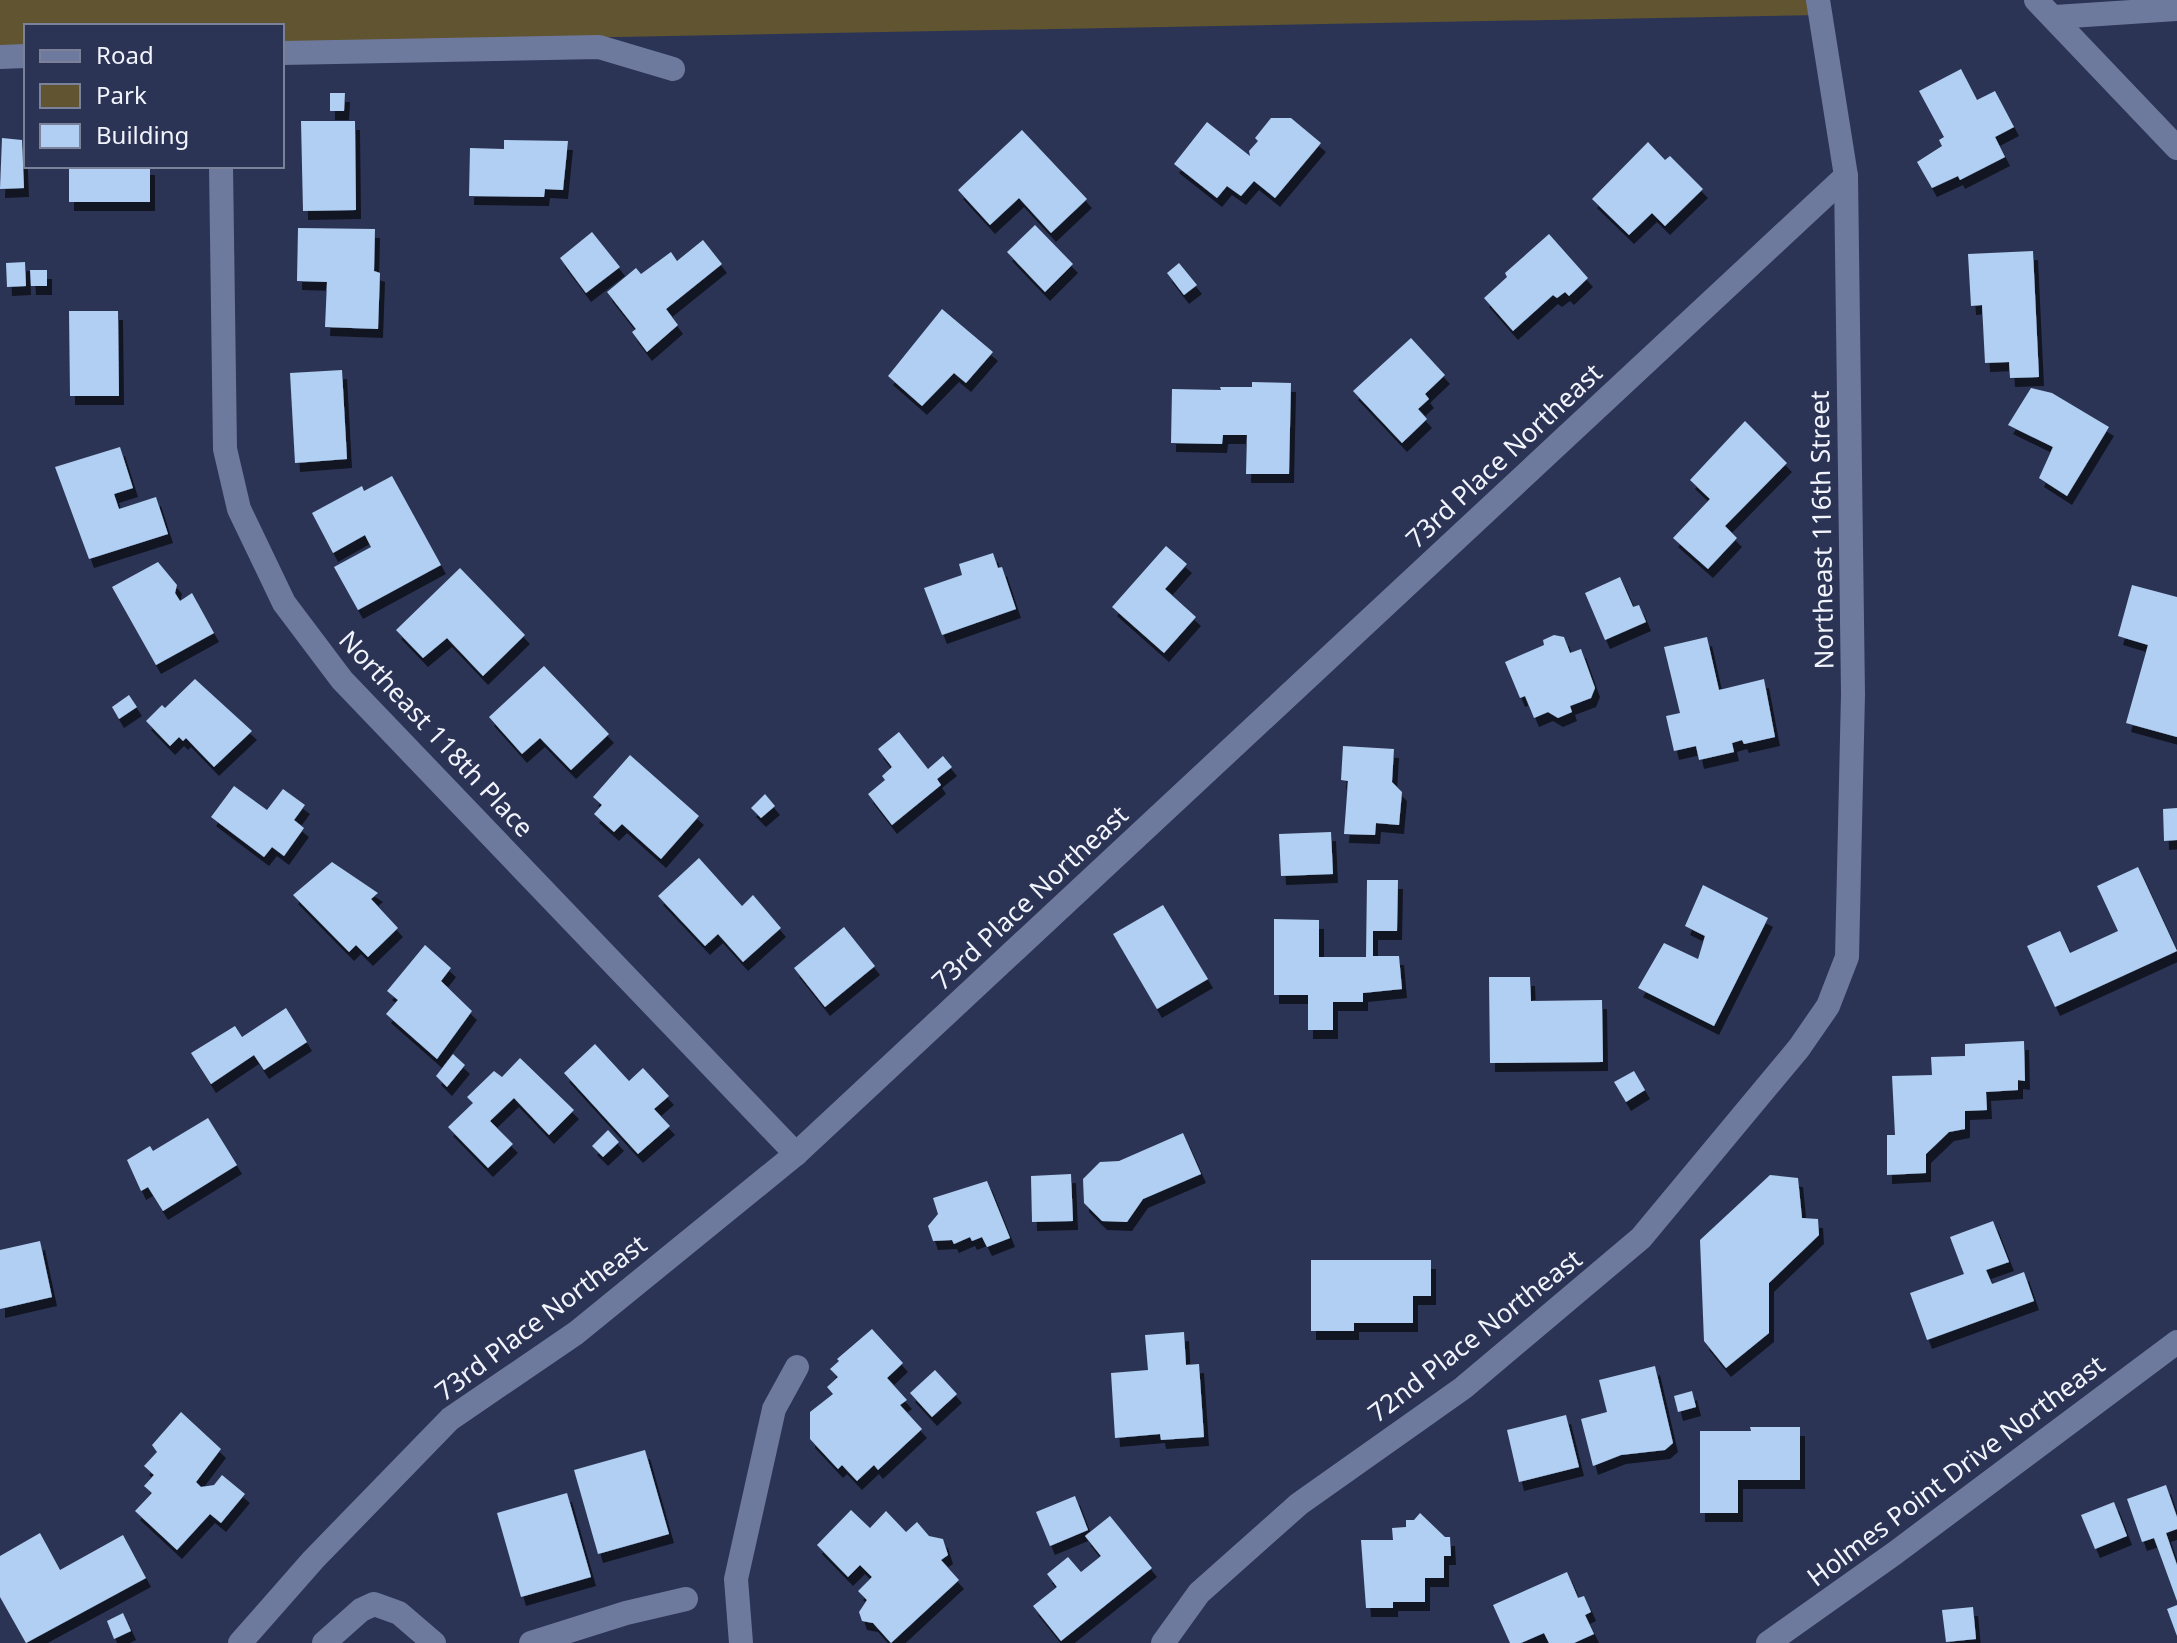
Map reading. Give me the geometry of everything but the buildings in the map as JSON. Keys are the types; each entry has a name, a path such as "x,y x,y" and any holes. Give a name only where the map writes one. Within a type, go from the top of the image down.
{"street":[{"name":"Northeast 116th Street","path":"1799,1048 1828,1006 1847,957 1853,694 1846,176 1818,0"},
{"path":"2036,0 2177,148"},
{"path":"2055,17 2177,9"},
{"path":"284,53 599,47 673,69"},
{"path":"0,57 24,56"},
{"name":"Northeast 118th Place","path":"221,168 225,449 239,509 284,603 342,680 796,1154"},
{"name":"73rd Place Northeast","path":"240,1643 313,1560 450,1419 576,1333 796,1154 1846,176"},
{"name":"72nd Place Northeast","path":"1163,1643 1199,1593 1299,1504 1463,1388 1641,1238 1799,1048"},
{"name":"Holmes Point Drive Northeast","path":"1768,1643 1895,1553 2177,1342"},
{"path":"741,1643 736,1579 774,1409 797,1367"},
{"path":"531,1643 626,1613 686,1599"},
{"path":"324,1643 361,1610 374,1604 399,1613 434,1643"}],"green space":[{"path":"0,0 1818,0 1821,15 284,43 284,24 24,24 24,47 0,48"}]}
